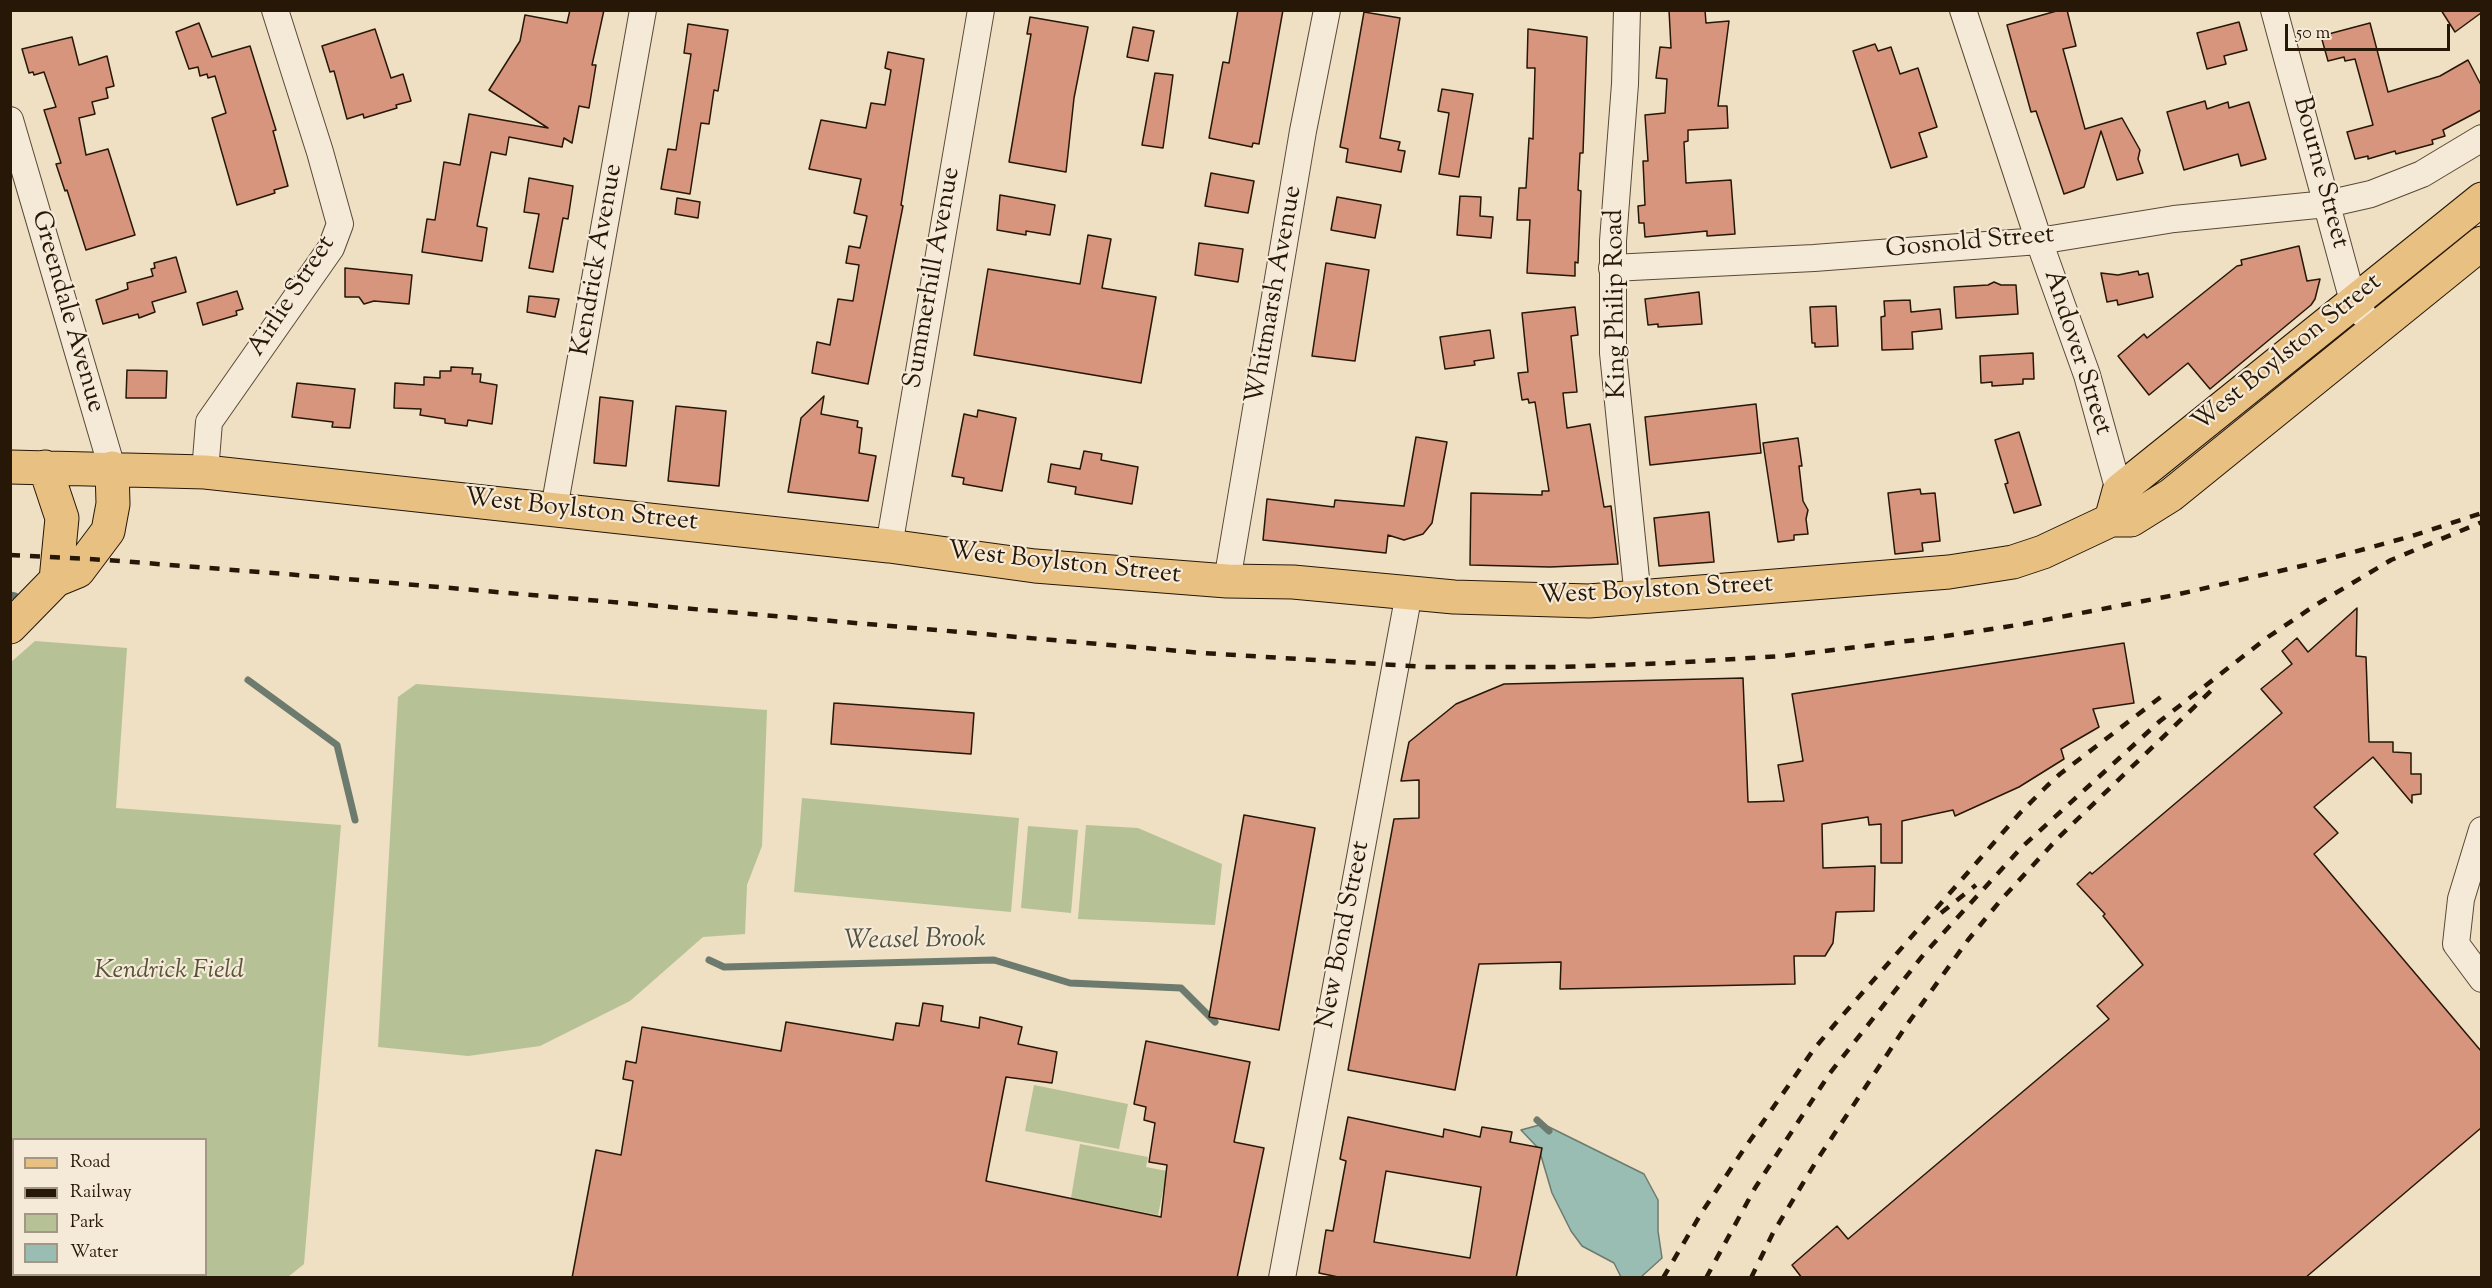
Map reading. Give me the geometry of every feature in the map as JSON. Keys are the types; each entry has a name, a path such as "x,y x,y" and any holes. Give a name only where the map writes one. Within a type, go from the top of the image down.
{"main road":[{"name":"West Boylston Street","path":"10,467 205,472 889,546 1035,566 1227,580 1293,582 1409,593 1560,600 1638,598 1949,572 2013,562 2043,552 2115,505 2353,301 2481,199"},
{"name":"West Boylston Street","path":"2115,505 2131,520 2171,495 2481,243"},
{"path":"45,467 62,518 56,580"},
{"path":"10,627 56,580 78,571 108,531 113,504 112,468"}],"street":[{"name":"Airlie Street","path":"205,472 208,422 331,248 340,224 275,10"},
{"name":"Kendrick Avenue","path":"554,509 643,10"},
{"name":"Summerhill Avenue","path":"889,546 981,10"},
{"name":"Whitmarsh Avenue","path":"1227,580 1303,131 1327,10"},
{"name":"King Philip Road","path":"1628,10 1612,268 1613,353 1638,598"},
{"name":"Andover Street","path":"1963,10 2039,241 2087,375 2115,505"},
{"name":"Bourne Street","path":"2274,10 2353,301 2374,330"},
{"name":"Greendale Avenue","path":"10,120 112,468"},
{"name":"Gosnold Street","path":"1612,268 1814,258 2039,241 2174,219 2327,204 2371,194 2422,174 2481,138"},
{"name":"New Bond Street","path":"1282,1278 1409,593"},
{"path":"2481,830 2461,899 2456,944 2481,979"}],"green space":[{"name":"Kendrick Field","path":"35,641 127,648 116,808 341,825 304,1264 288,1277 11,1277 10,663"},
{"path":"416,684 767,710 762,846 747,885 745,934 703,937 630,1001 540,1046 468,1056 378,1047 398,697"},
{"path":"802,798 1019,818 1011,912 794,892"},
{"path":"1086,825 1138,828 1222,864 1215,925 1078,919"},
{"path":"1028,826 1078,830 1071,913 1021,908"},
{"path":"1034,1085 1128,1104 1119,1149 1025,1131"},
{"path":"1080,1144 1148,1157 1146,1167 1167,1171 1158,1215 1071,1198"}],"water":[{"path":"1543,1124 1644,1174 1658,1200 1658,1231 1662,1258 1641,1277 1621,1277 1614,1263 1582,1246 1571,1231 1552,1193 1539,1149 1521,1130"}],"building":[{"path":"570,10 604,10 592,65 596,65 589,108 579,106 572,143 564,138 562,147 509,137 506,155 491,152 477,226 487,228 482,261 422,252 427,219 435,220 444,162 460,165 469,114 548,128 489,90 520,41 525,15 567,23"},
{"path":"1238,10 1283,10 1259,144 1253,143 1252,147 1209,138 1223,62 1229,63"},
{"path":"1669,10 1705,10 1706,23 1729,21 1718,106 1727,106 1728,128 1688,130 1688,141 1684,142 1686,183 1731,180 1735,234 1707,236 1707,231 1645,237 1644,223 1639,223 1638,206 1645,205 1643,161 1648,161 1645,115 1665,113 1667,79 1656,78 1660,47 1671,48"},
{"path":"2067,10 2076,46 2063,49 2085,129 2122,118 2140,150 2138,159 2143,173 2117,180 2101,131 2084,187 2064,194 2036,111 2031,112 2007,25"},
{"path":"2441,10 2481,10 2481,13 2455,32"},
{"path":"1364,12 1400,18 1380,138 1400,142 1398,150 1405,151 1401,172 1346,162 1348,149 1340,147"},
{"path":"1030,17 1088,27 1074,98 1066,172 1009,162 1031,34 1027,34"},
{"path":"2239,22 2247,50 2224,56 2226,64 2207,69 2197,33"},
{"path":"199,23 212,57 250,46 276,130 273,131 288,186 274,190 275,193 237,205 212,118 226,113 215,76 208,78 207,74 200,76 198,67 189,69 176,32"},
{"path":"2370,23 2388,92 2440,76 2468,60 2481,85 2481,110 2443,130 2445,136 2432,140 2433,144 2396,154 2395,151 2368,159 2368,156 2355,159 2347,132 2373,125 2355,59 2345,61 2344,57 2328,61 2321,36"},
{"path":"688,24 728,30 718,91 714,90 709,124 701,123 690,194 661,189 668,149 676,150 691,54 684,53"},
{"path":"1133,27 1154,31 1148,61 1127,57"},
{"path":"375,29 391,78 403,74 411,101 396,105 397,108 364,118 363,114 347,119 334,71 330,72 322,46"},
{"path":"1528,29 1587,37 1583,153 1580,153 1578,190 1581,191 1578,263 1575,262 1575,276 1527,273 1530,220 1517,220 1519,188 1526,188 1529,138 1533,139 1535,68 1527,68"},
{"path":"72,37 79,65 107,56 114,86 106,88 108,98 92,102 95,114 79,118 86,155 108,149 135,235 86,250 67,190 65,191 56,164 61,163 44,110 56,107 44,72 34,75 33,72 29,73 22,49"},
{"path":"1875,44 1878,51 1891,47 1900,74 1918,68 1937,127 1919,133 1927,157 1891,168 1853,51"},
{"path":"888,52 924,59 901,205 903,206 868,384 812,373 817,342 830,345 838,299 853,301 859,265 846,263 849,246 860,248 867,216 854,213 861,179 809,169 821,120 866,128 871,103 885,105 891,70 885,68"},
{"path":"1155,73 1173,75 1163,148 1142,145"},
{"path":"1442,89 1473,94 1459,177 1439,174 1449,113 1438,111"},
{"path":"2205,101 2207,109 2228,102 2229,108 2249,102 2266,159 2241,166 2238,154 2184,170 2167,112"},
{"path":"1211,173 1254,181 1248,213 1205,206"},
{"path":"529,178 573,186 568,219 563,218 553,272 529,268 539,214 524,212"},
{"path":"1000,195 1055,205 1050,235 1026,231 1026,235 997,230"},
{"path":"1460,196 1481,197 1480,216 1493,217 1491,238 1457,235"},
{"path":"1337,197 1381,205 1375,238 1331,230"},
{"path":"677,198 700,202 698,218 675,214"},
{"path":"1088,235 1111,239 1102,288 1156,297 1141,383 974,355 988,269 1080,284"},
{"path":"1199,243 1243,249 1238,282 1195,275"},
{"path":"2299,246 2307,281 2320,279 2315,299 2311,305 2210,389 2188,363 2149,395 2118,356 2144,334 2147,338 2237,266 2242,265 2241,260"},
{"path":"176,257 186,292 152,302 155,312 139,318 138,314 103,324 96,300 128,289 127,283 153,276 151,269 155,268 154,263"},
{"path":"1326,263 1369,270 1355,361 1312,356"},
{"path":"345,268 412,275 409,304 374,301 364,304 359,297 345,297"},
{"path":"2138,271 2139,275 2148,273 2153,297 2118,305 2117,300 2107,302 2101,273 2118,275"},
{"path":"1994,282 2001,285 2016,285 2018,314 1956,318 1954,287 1988,285"},
{"path":"237,291 243,309 236,311 237,315 203,325 197,303"},
{"path":"1699,292 1702,324 1658,327 1658,324 1648,325 1645,299"},
{"path":"529,296 559,299 555,317 527,312"},
{"path":"1910,300 1911,312 1940,309 1942,329 1912,332 1913,349 1882,350 1881,317 1885,316 1884,301"},
{"path":"1836,306 1838,346 1815,347 1815,343 1812,343 1810,307"},
{"path":"1575,307 1578,335 1571,336 1577,392 1563,393 1567,428 1590,424 1604,507 1611,506 1618,564 1550,567 1470,565 1471,493 1542,495 1542,491 1549,491 1535,402 1529,403 1528,399 1522,400 1518,373 1528,372 1522,313"},
{"path":"1490,330 1494,358 1474,361 1475,365 1445,369 1440,337"},
{"path":"2033,353 2034,379 2023,379 2023,384 1992,386 1992,382 1981,383 1980,356"},
{"path":"451,367 473,368 472,374 481,374 480,382 497,385 492,424 468,420 467,426 445,423 445,419 420,415 421,409 394,408 395,383 424,385 424,377 440,378 440,371 451,371"},
{"path":"127,370 167,371 166,398 126,398"},
{"path":"297,383 355,389 350,428 332,427 333,422 292,417"},
{"path":"824,396 821,414 858,421 857,427 862,428 859,453 876,456 868,501 788,492 801,418"},
{"path":"600,397 633,401 626,466 594,463"},
{"path":"1756,404 1761,453 1650,465 1645,417"},
{"path":"676,406 726,411 719,486 668,481"},
{"path":"978,410 1016,418 1002,491 963,484 964,478 952,476 964,414 977,417"},
{"path":"2019,432 2041,505 2014,513 1995,440"},
{"path":"1416,437 1447,442 1432,523 1423,534 1404,540 1388,535 1386,553 1263,540 1267,499 1334,507 1335,500 1404,506"},
{"path":"1798,438 1803,501 1808,510 1806,519 1808,534 1794,535 1794,540 1778,542 1763,443"},
{"path":"1084,451 1102,454 1101,460 1138,467 1132,504 1075,494 1076,487 1048,482 1051,464 1080,469"},
{"path":"1920,489 1921,494 1935,493 1940,541 1922,543 1923,551 1895,554 1888,493"},
{"path":"1709,512 1714,562 1659,566 1654,518"},
{"path":"2357,608 2356,656 2366,657 2369,742 2393,742 2393,752 2411,753 2411,774 2421,774 2421,794 2412,795 2412,803 2373,757 2314,807 2338,833 2314,854 2481,1051 2481,1128 2305,1278 1802,1278 1792,1265 1837,1226 1848,1239 2109,1019 2097,1006 2143,965 2103,916 2105,914 2077,884 2090,872 2092,874 2282,713 2261,689 2292,664 2282,651 2297,638 2308,652"},
{"path":"2124,643 2134,703 2093,709 2099,727 2061,749 2064,759 2019,787 1955,816 1953,810 1902,821 1902,863 1881,863 1881,824 1869,825 1868,817 1822,824 1823,868 1875,866 1874,911 1836,912 1833,943 1825,956 1794,956 1795,984 1560,989 1561,962 1479,964 1455,1090 1348,1070 1394,819 1419,818 1419,780 1401,781 1409,742 1456,704 1504,684 1743,678 1748,802 1784,801 1778,765 1803,761 1792,694"},
{"path":"834,703 974,713 971,754 831,744"},
{"path":"1244,815 1315,828 1279,1030 1209,1017"},
{"path":"923,1003 943,1006 941,1021 979,1028 980,1017 1022,1027 1018,1044 1057,1052 1052,1083 1006,1077 986,1181 1161,1217 1167,1165 1149,1162 1155,1123 1144,1120 1146,1107 1134,1104 1146,1041 1250,1062 1234,1142 1264,1148 1237,1278 572,1278 596,1150 621,1155 633,1081 623,1079 626,1061 636,1063 642,1027 781,1051 786,1022 893,1040 896,1023 919,1026"},
{"path":"1348,1117 1443,1137 1444,1129 1480,1137 1482,1127 1512,1132 1510,1142 1542,1148 1516,1278 1343,1278 1319,1273 1326,1230 1333,1231 1346,1161 1340,1159","holes":["1386,1171 1481,1187 1470,1258 1374,1242"]}],"waterway":[{"name":"Weasel Brook","path":"10,595 15,596"},
{"name":"Weasel Brook","path":"248,680 337,745 355,820"},
{"name":"Weasel Brook","path":"709,960 724,967 994,960 1070,983 1181,988 1215,1022"},
{"name":"Weasel Brook","path":"1537,1120 1549,1131"}],"railway":[{"path":"10,555 107,560 323,577 1203,653 1427,667 1560,667 1783,656 2024,624 2175,595 2310,564 2412,536 2482,513"},
{"path":"1706,1278 1755,1188 1830,1073 1924,954 2022,847 2160,721 2268,637 2314,606 2391,560 2482,522"},
{"path":"1751,1278 1773,1233 1817,1160 1906,1026 1968,940 2000,901 2059,837 2215,687"},
{"path":"1663,1278 1702,1212 1742,1152 1814,1049 1835,1024 2020,813 2060,774 2166,693"},
{"path":"1941,913 1976,885"}]}
